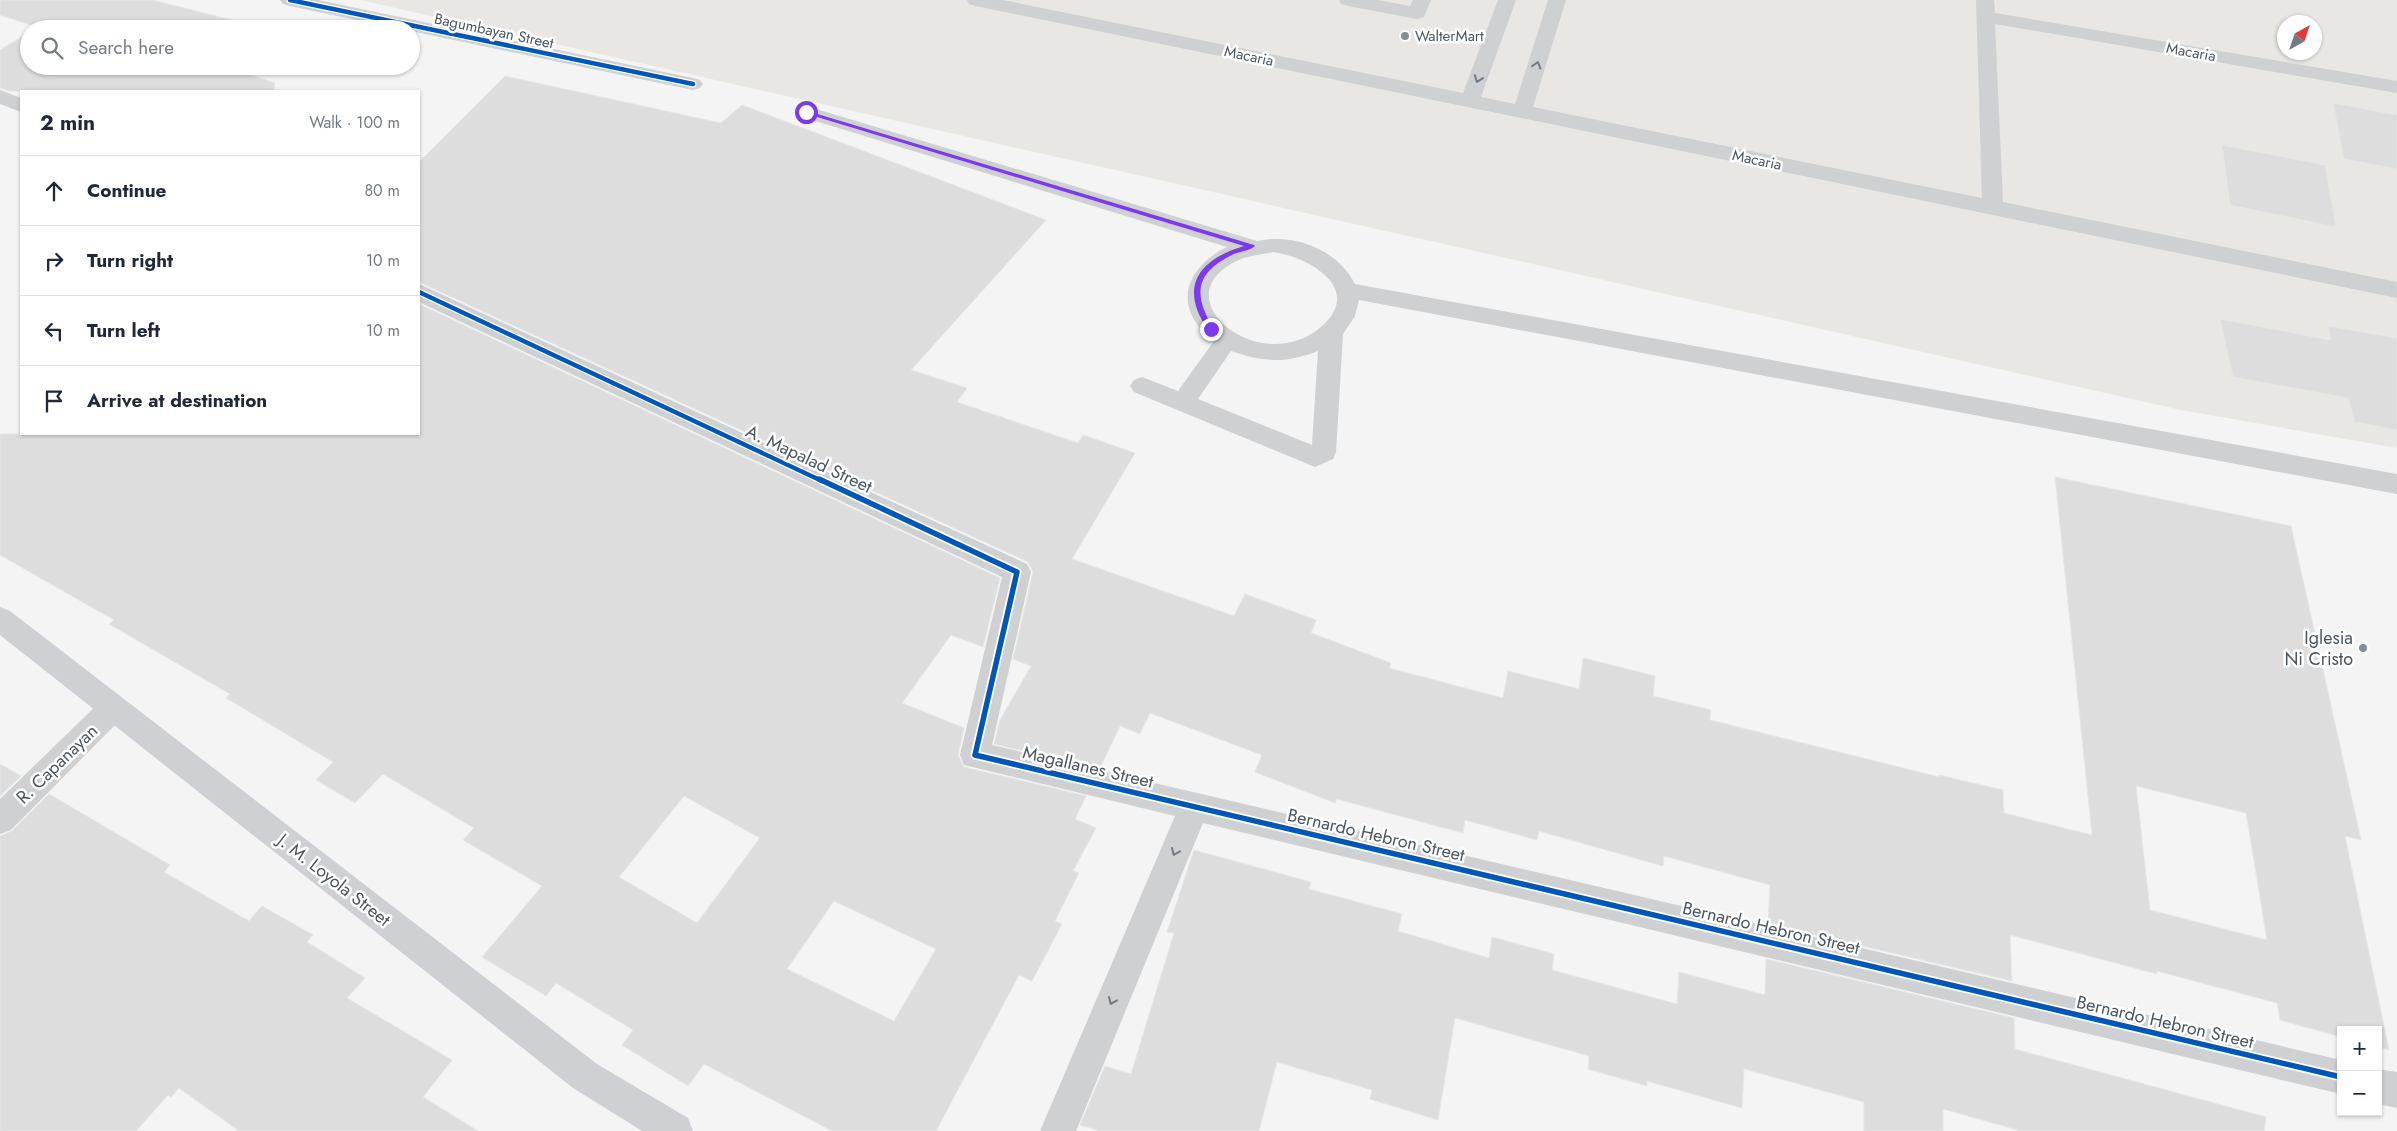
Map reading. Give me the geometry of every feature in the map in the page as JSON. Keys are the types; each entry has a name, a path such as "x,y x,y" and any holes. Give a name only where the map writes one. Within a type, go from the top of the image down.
{"main road":[{"name":"J. M. Loyola Street","path":"0,619 585,1076 675,1131"}],"street":[{"name":"Bagumbayan Street","path":"290,0 386,20"},
{"name":"Bagumbayan Street","path":"420,27 693,84"},
{"path":"0,96 20,106"},
{"name":"A. Mapalad Street","path":"420,292 1017,572 975,755"},
{"name":"R. Capanayan","path":"0,820 113,708"},
{"name":"Magallanes Street","path":"975,755 1194,807"},
{"path":"1058,1131 1194,807"},
{"name":"Bernardo Hebron Street","path":"1194,807 2337,1076"},
{"path":"2382,1087 2397,1090"}],"lane":[{"name":"Macaria","path":"976,0 2397,290"},
{"path":"1348,0 1417,13 1422,0"},
{"path":"1470,101 1507,0"},
{"path":"1522,112 1557,0"},
{"name":"Macaria","path":"1993,208 1985,8 2397,87"},
{"path":"806,112 1252,246"},
{"path":"1273,245 1293,247 1312,254 1328,264 1340,276 1347,290 1348,306 1342,321 1331,334 1314,344 1292,351 1269,352 1247,348 1226,340 1211,329 1201,315 1196,300 1197,286 1205,272 1217,260 1252,246 1273,245"},
{"path":"1347,290 2397,484"},
{"path":"1142,386 1315,457 1324,452 1331,334"},
{"path":"1183,402 1226,340"}],"shaded area":[{"path":"360,0 2397,0 2397,448 2181,410"}],"building":[{"path":"0,0 153,0 232,20 20,21 0,15"},
{"path":"20,38 20,75 251,75 275,83 273,90 9,91 0,88 0,50"},
{"path":"505,76 721,123 742,105 1046,220 911,370 967,388 957,402 1078,443 1083,435 1135,453 1072,559 1234,616 1245,594 1316,620 1311,633 1391,663 1389,668 1503,698 1508,671 1579,689 1583,658 1655,676 1653,696 1711,710 1710,720 1939,777 1939,775 2003,790 2004,813 2092,835 2055,477 2291,526 2361,840 2345,836 2389,1050 2382,1048 2382,1026 2337,1026 2337,1036 2280,1020 2277,1003 2157,971 2157,974 2010,935 2012,981 1768,924 1770,885 1664,856 1663,866 1539,831 1537,840 1465,820 1463,833 1337,799 1335,803 1255,772 1262,755 1150,713 1140,734 1120,726 1100,768 994,744 1000,720 1031,666 1013,659 1033,572 1028,562 420,282 420,161","holes":["2136,786 2246,813 2267,940 2150,910"]},
{"path":"2333,103 2397,115 2397,169 2344,159"},
{"path":"2222,145 2325,165 2336,227 2230,205"},
{"path":"420,304 1000,578 983,647 951,635 902,703 964,728 958,755 964,767 1086,796 1075,819 1096,828 1073,871 1079,873 1055,921 1062,924 1032,981 1019,975 936,1131 832,1131 704,1064 688,1086 622,1045 633,1030 556,983 546,996 482,957 542,886 463,840 474,828 383,774 355,803 316,780 333,762 226,698 230,694 109,624 114,620 0,555 0,434 420,435","holes":["684,796 760,838 697,923 619,877","834,901 936,949 894,1021 787,969"]},
{"path":"2220,319 2331,340 2328,326 2397,338 2397,430 2355,422 2348,398 2233,377"},
{"path":"0,764 21,776 0,796"},
{"path":"49,794 170,865 164,872 249,921 262,906 313,935 307,942 365,978 347,998 452,1060 423,1097 478,1131 239,1131 179,1088 171,1097 168,1095 136,1131 0,1131 0,836 12,831"},
{"path":"1194,850 1311,882 1309,889 1402,914 1398,931 1489,958 1492,937 1554,954 1552,970 1677,1004 1679,972 1765,995 1766,959 2014,1018 2015,1049 2266,1117 2264,1131 2021,1131 1943,1109 1943,1131 1864,1131 1864,1102 1744,1069 1742,1108 1647,1081 1647,1086 1588,1069 1589,1056 1455,1018 1438,1120 1370,1099 1372,1090 1277,1062 1259,1131 1100,1131 1080,1125 1105,1066 1131,1074 1174,933 1167,932"}],"cycle path":[{"path":"290,0 386,20"},
{"path":"420,27 693,84"},
{"path":"420,292 1017,572 975,755 2337,1076"}],"place":[{"name":"WalterMart","path":"1405,36"},
{"name":"Iglesia Ni Cristo","path":"2363,648"}],"route":[{"path":"806,112 1252,246 1217,260 1205,272 1197,286 1196,300 1201,315 1211,329"}]}
